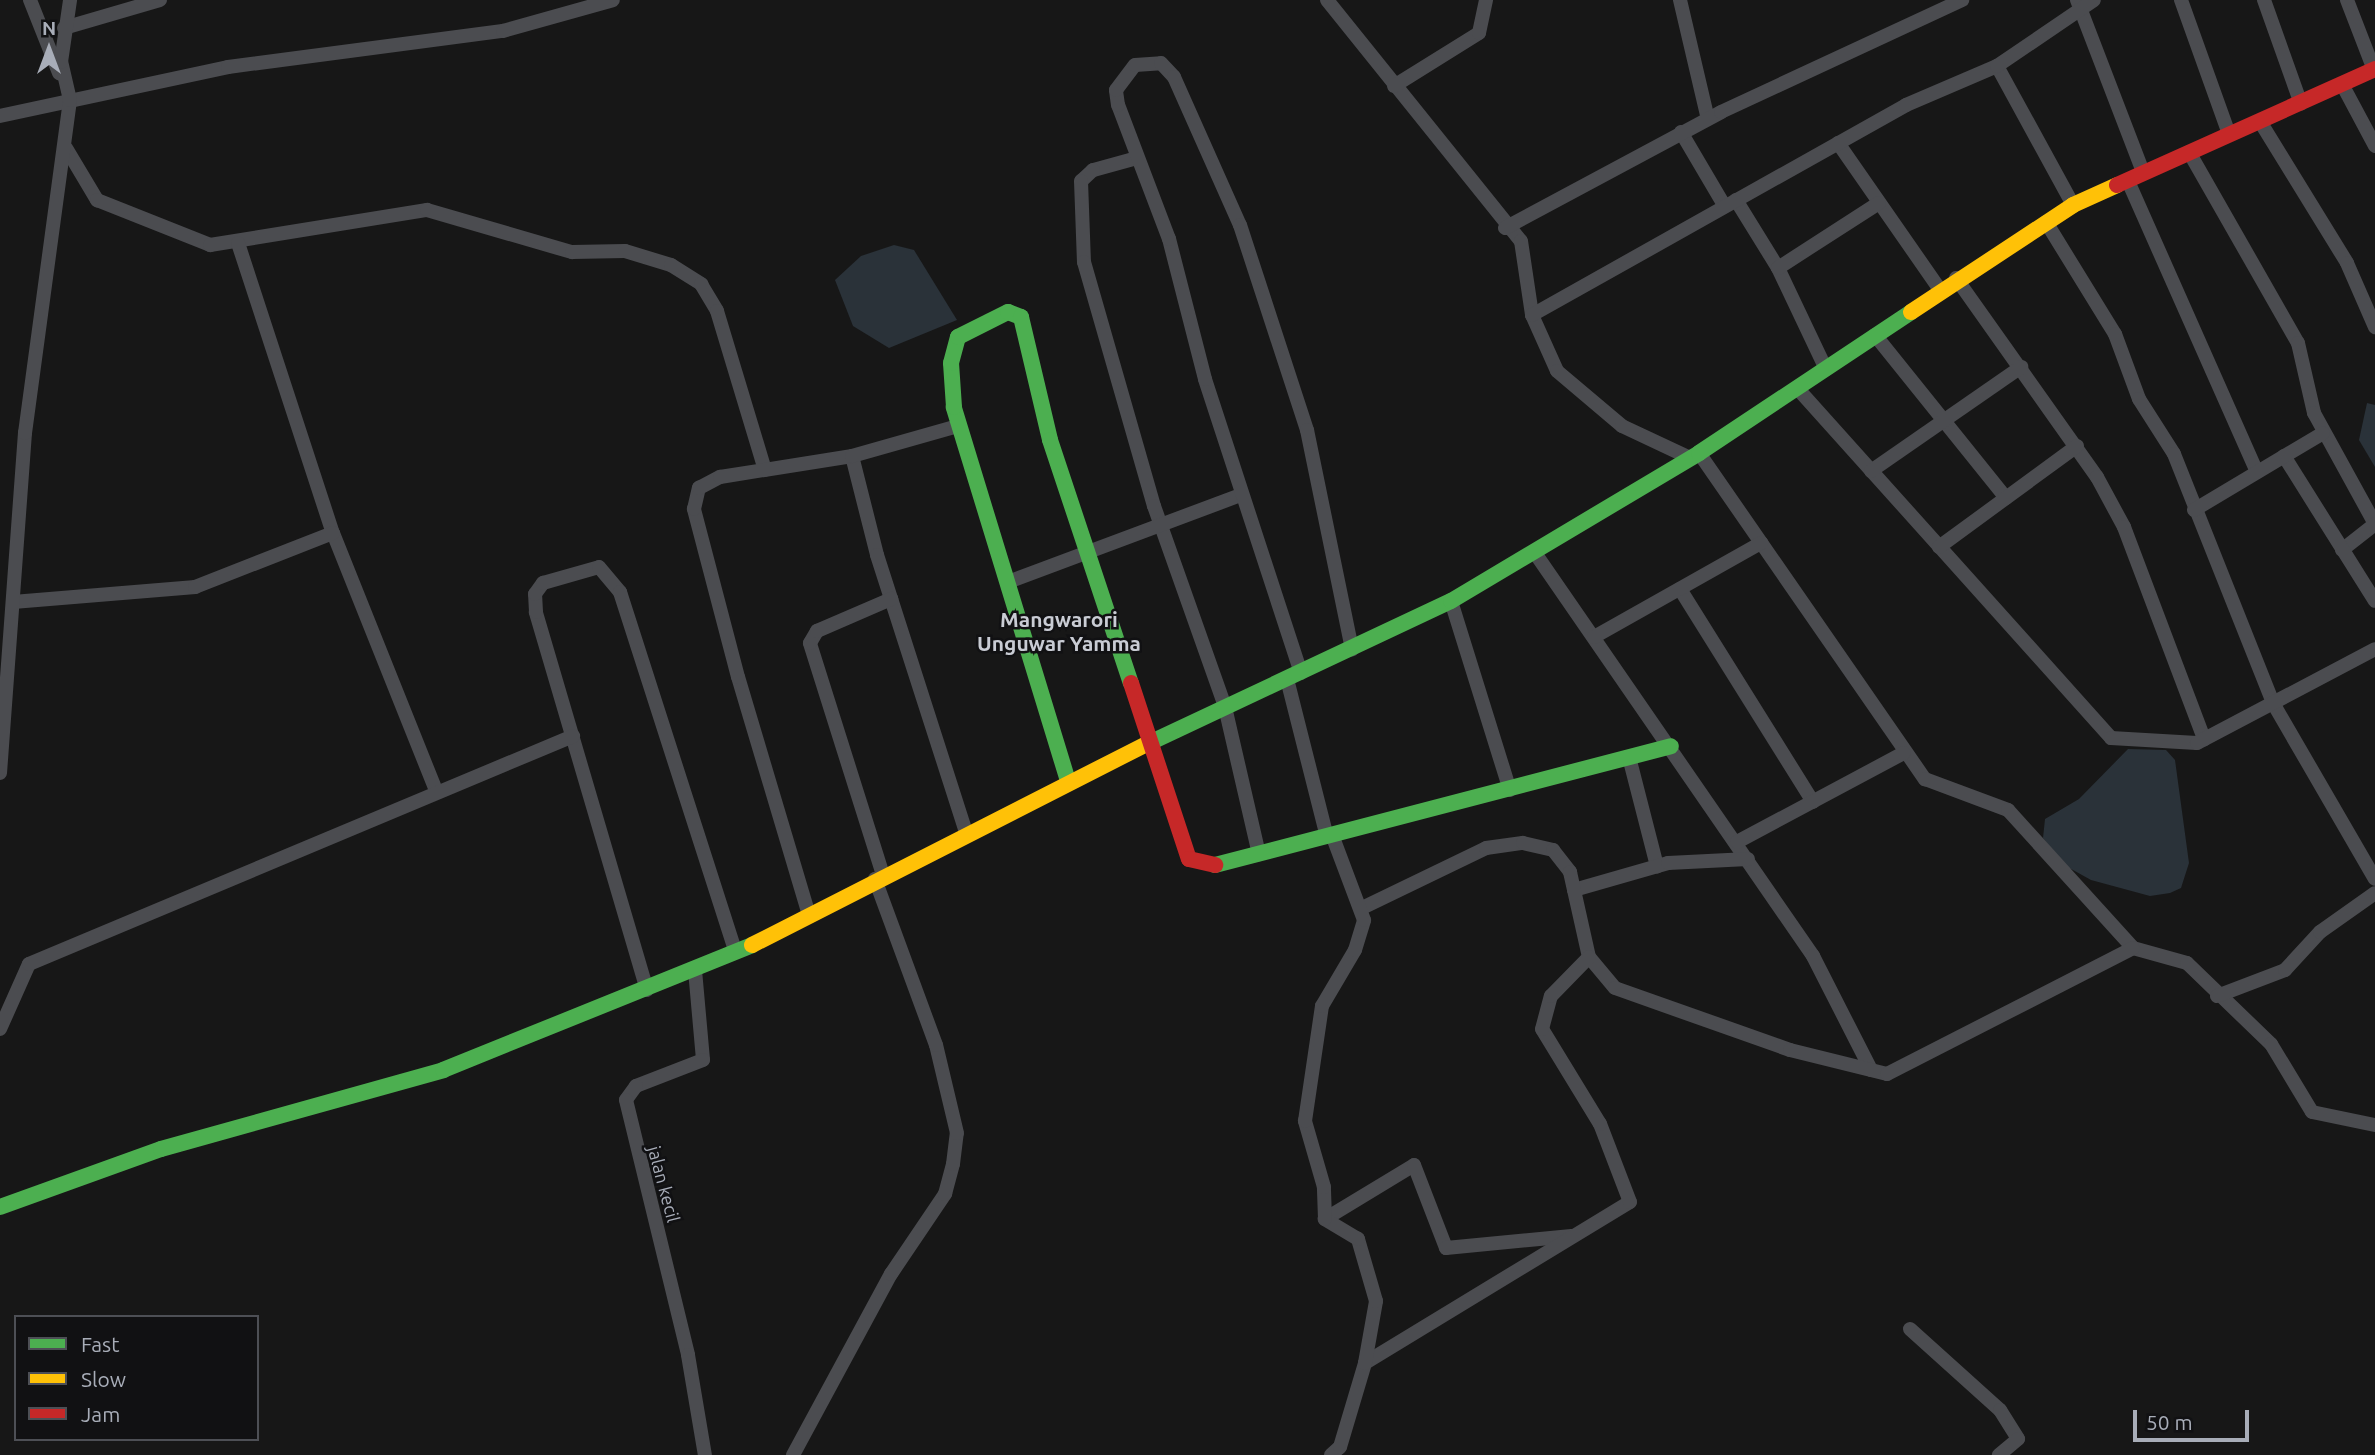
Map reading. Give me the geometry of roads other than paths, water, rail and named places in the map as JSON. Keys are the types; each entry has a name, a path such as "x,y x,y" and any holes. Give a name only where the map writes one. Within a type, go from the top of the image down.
{"street":[{"path":"30,0 70,100"},
{"path":"0,773 25,433 66,148 70,100 61,62 70,0"},
{"path":"64,27 160,0"},
{"path":"3,111 228,67 503,31 590,3 613,0"},
{"path":"1327,0 1525,251 1532,315 1546,354 1578,392 1644,440 1695,456 1761,543 1904,753 1925,779 1947,791 2008,810 2133,948 2187,963 2217,996 2271,1044 2312,1112 2375,1125"},
{"path":"1680,0 1707,119"},
{"path":"1505,228 1707,119 1962,0"},
{"path":"1532,315 1838,143 1997,66 2078,6 2094,0"},
{"path":"2181,0 2229,134"},
{"path":"2264,0 2301,104"},
{"path":"0,1207 138,1157 443,1070 695,970 810,915 1068,781 1451,601 1535,554 1695,456 1798,389 1956,278 2073,205 2229,134 2261,123 2374,70 2347,0"},
{"path":"1394,86 1479,33 1483,3"},
{"path":"2078,6 2143,172"},
{"path":"1325,1219 1324,1187 1305,1121 1309,1060 1322,1006 1361,935 1362,908 1330,836 1294,676 1169,239 1137,158 1116,90 1135,65 1161,63 1174,77 1249,250 1307,430 1352,649"},
{"path":"1997,66 2073,205"},
{"path":"2343,86 2375,146"},
{"path":"2261,123 2347,263 2375,327"},
{"path":"1681,132 1778,268 1826,369"},
{"path":"1838,143 1940,290"},
{"path":"66,148 85,186 122,215 210,245 239,243 427,210 572,252 648,255 701,284 717,312 765,470"},
{"path":"2189,152 2298,343 2323,433 2375,524 2342,550"},
{"path":"1137,158 1086,175 1077,205 1105,342 1161,523 1225,707 1259,854"},
{"path":"2128,181 2257,472"},
{"path":"1778,268 1879,203"},
{"path":"2046,222 2115,334 2194,510 2273,703 2375,880"},
{"path":"239,243 333,533 436,790"},
{"path":"1956,278 2077,446 2124,527 2204,739"},
{"path":"1068,781 958,426 951,363 958,337 999,314 1016,314 1087,550 1189,859 1209,867 1671,746"},
{"path":"1875,335 2006,498"},
{"path":"1871,471 2021,368"},
{"path":"1798,389 2111,738 2160,746 2204,739 2375,649"},
{"path":"810,915 694,509 699,488 720,477 852,456 958,426"},
{"path":"2194,510 2323,433"},
{"path":"1939,547 2077,446"},
{"path":"852,456 891,600 966,832"},
{"path":"2284,456 2342,550 2371,586 2375,601"},
{"path":"1008,582 1087,550 1241,495"},
{"path":"13,602 195,587 333,533"},
{"path":"1594,636 1761,543"},
{"path":"1535,554 1671,746 1813,956 1871,1070"},
{"path":"647,990 534,594 543,583 599,567 620,592 735,951"},
{"path":"1680,589 1813,802"},
{"path":"793,1455 891,1274 945,1194 957,1133 936,1045 879,877 810,643 817,631 891,600"},
{"path":"1451,601 1510,790"},
{"path":"0,1029 13,986 29,964 436,790 573,737"},
{"path":"1737,842 1904,753"},
{"path":"1629,757 1657,866"},
{"path":"1362,908 1486,848 1523,843 1553,850 1574,890 1589,957 1628,995 1871,1070 1902,1070 2133,948"},
{"path":"1574,890 1657,866 1748,859"},
{"path":"2217,996 2285,970 2320,932 2375,893"},
{"path":"1365,1363 1630,1202 1600,1124 1542,1029 1550,996 1589,957"},
{"name":"jalan kecil","path":"695,970 703,1059 636,1086 626,1100 688,1355 705,1455"},
{"path":"1325,1219 1414,1165 1446,1248 1576,1235"},
{"path":"1325,1219 1358,1240 1376,1301 1365,1363 1340,1447 1331,1455"},
{"path":"1910,1329 2000,1410 2018,1439 1999,1455"}],"district":[{"name":"Mangwarori Unguwar Yamma","path":"1059,631"}]}
